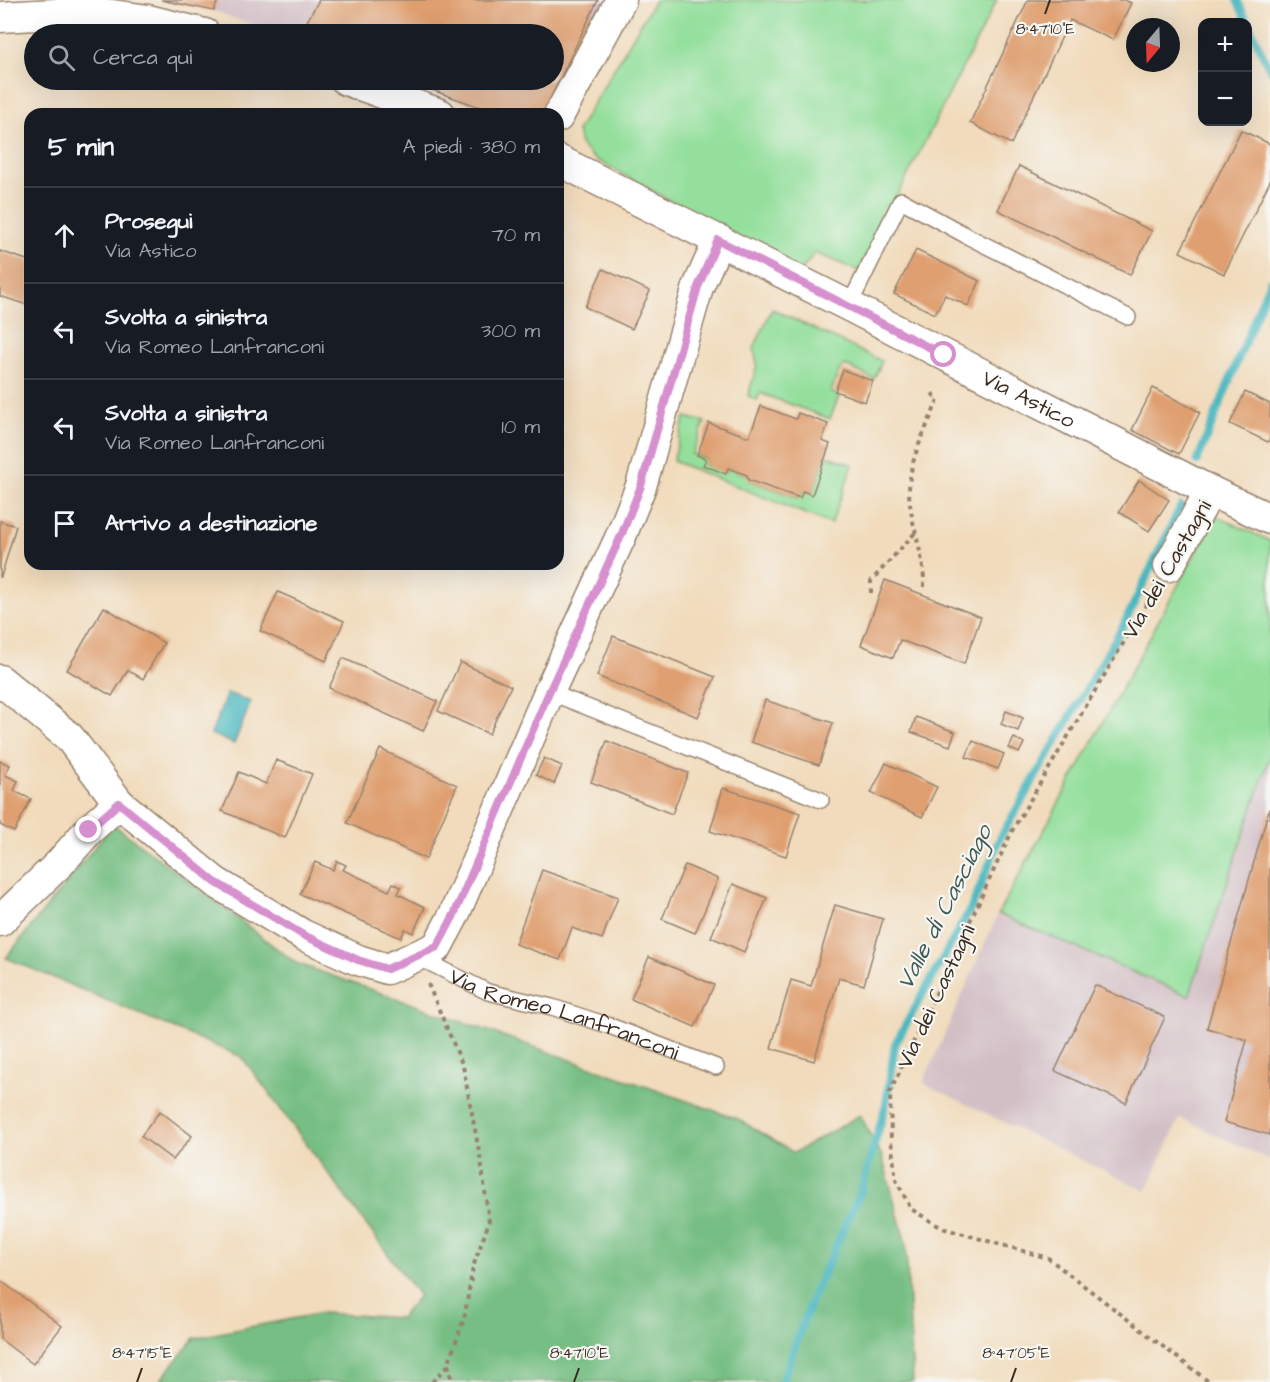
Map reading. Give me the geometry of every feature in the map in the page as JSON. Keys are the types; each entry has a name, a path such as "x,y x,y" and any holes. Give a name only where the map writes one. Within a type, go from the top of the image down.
{"street":[{"path":"563,108 621,0"},
{"path":"0,17 92,12 164,24"},
{"path":"374,90 423,108"},
{"name":"Via Astico","path":"564,163 1210,491 1270,519"},
{"name":"Via Romeo Lanfranconi","path":"0,680 69,737 119,803 215,882 303,935 358,960 387,969 437,947 454,915 549,692 621,536 641,486 685,326 698,287 718,240"},
{"name":"Via dei Castagni","path":"1169,566 1210,491"},
{"path":"0,921 89,830 119,803"}],"lane":[{"path":"849,306 901,200 1128,317"},
{"path":"549,692 821,800"},
{"name":"Via Romeo Lanfranconi","path":"416,956 488,992 552,1007 610,1026 716,1067"}],"path":[{"path":"924,587 924,575 909,491 914,453 938,400 930,392"},
{"path":"871,593 871,580 915,532"},
{"name":"Via dei Castagni","path":"1169,566 1013,829 890,1092 891,1140 896,1180 911,1209 942,1228 1048,1258 1209,1382"},
{"path":"416,956 463,1066 482,1167 489,1222 473,1267 464,1319 448,1364 432,1382"},
{"path":"448,1364 452,1382"}],"shaded area":[{"path":"155,0 613,0 564,82 564,24 250,24 214,11"},
{"path":"431,90 559,90 549,108 482,108"},
{"path":"1270,756 1270,1160 1180,1118 1146,1191 923,1083 998,914 1189,996"}],"green space":[{"path":"655,0 997,0 859,271 815,253 800,272 593,158 580,144 577,131"},
{"path":"772,309 882,361 874,379 844,365 839,371 831,392 839,396 830,419 760,393 757,400 748,396 757,365 754,348"},
{"path":"685,417 705,422 692,454 706,459 704,465 726,473 728,468 747,475 748,480 799,498 803,491 812,494 826,455 853,465 831,524 673,461"},
{"path":"1216,516 1270,541 1270,756 1189,996 998,914"},
{"path":"113,824 296,963 738,1119 794,1153 860,1115 882,1156 906,1244 913,1382 159,1382 194,1338 322,1313 400,1318 419,1296 242,1057 6,958"}],"water":[{"path":"227,693 251,702 234,744 211,734"}],"building":[{"path":"161,0 218,0 214,11"},
{"path":"319,0 598,0 564,70 564,24 306,24"},
{"path":"1028,0 1124,0 1131,3 1113,40 1070,20 1011,144 970,123"},
{"path":"432,90 555,90 546,108 482,108"},
{"path":"1241,130 1270,144 1270,181 1224,274 1180,252"},
{"path":"1019,166 1152,231 1130,275 998,210"},
{"path":"916,250 980,281 968,306 945,295 935,314 894,294"},
{"path":"0,251 24,259 24,304 0,296"},
{"path":"603,269 650,291 632,329 585,307"},
{"path":"843,370 873,381 865,402 835,391"},
{"path":"1153,388 1200,412 1179,454 1132,430"},
{"path":"1245,392 1270,404 1268,442 1230,424"},
{"path":"761,406 796,419 798,413 828,424 822,441 830,444 812,495 803,491 800,498 748,480 747,475 728,468 726,474 703,465 706,459 697,455 709,423 749,437"},
{"path":"1139,480 1169,500 1149,531 1119,512"},
{"path":"0,521 16,526 1,577 0,577"},
{"path":"885,580 981,617 964,664 900,640 893,658 861,645"},
{"path":"278,592 344,621 326,661 260,631"},
{"path":"104,607 164,643 143,679 128,670 112,696 67,670"},
{"path":"613,636 715,677 698,717 597,676"},
{"path":"343,658 437,701 423,731 329,688"},
{"path":"460,662 511,686 489,734 438,711"},
{"path":"765,700 833,723 819,765 751,742"},
{"path":"1006,711 1023,718 1018,731 1001,724"},
{"path":"916,717 955,732 950,746 911,732"},
{"path":"1014,738 1024,743 1019,753 1009,748"},
{"path":"607,741 688,773 672,814 591,782"},
{"path":"973,741 1004,754 998,769 966,757"},
{"path":"380,749 457,785 426,859 347,823"},
{"path":"544,758 562,766 554,784 536,775"},
{"path":"276,760 312,774 285,838 222,811 239,772 266,784"},
{"path":"0,761 10,765 5,775 18,781 14,791 31,799 14,832 0,825"},
{"path":"886,763 937,787 922,817 871,793"},
{"path":"723,788 800,813 786,856 710,831"},
{"path":"1269,809 1270,1135 1224,1122 1247,1040 1207,1028"},
{"path":"337,861 346,865 343,870 389,891 393,883 401,887 398,894 425,907 413,933 405,929 401,938 300,894 315,862 333,870"},
{"path":"685,865 718,879 695,933 662,919"},
{"path":"542,870 618,897 602,939 572,928 560,960 515,944"},
{"path":"733,884 767,898 744,952 711,937"},
{"path":"835,905 883,919 864,985 839,978 814,1061 771,1048 791,980 811,986"},
{"path":"649,957 714,985 695,1027 631,999"},
{"path":"1095,985 1165,1017 1126,1103 1055,1071"},
{"path":"160,1111 192,1136 173,1160 141,1136"},
{"path":"0,1280 62,1326 33,1364 0,1339"}],"waterway":[{"name":"Valle di Casciago","path":"1237,0 1270,70"},
{"name":"Valle di Casciago","path":"1197,461 1270,281"},
{"name":"Valle di Casciago","path":"782,1382 813,1296 861,1191 886,1104 895,1044 972,906 1000,838 1123,626 1181,506"}],"route":[{"path":"89,830 119,803 215,882 303,935 358,960 387,969 437,947 454,915 549,692 621,536 641,486 698,287 718,240 944,355"}]}
